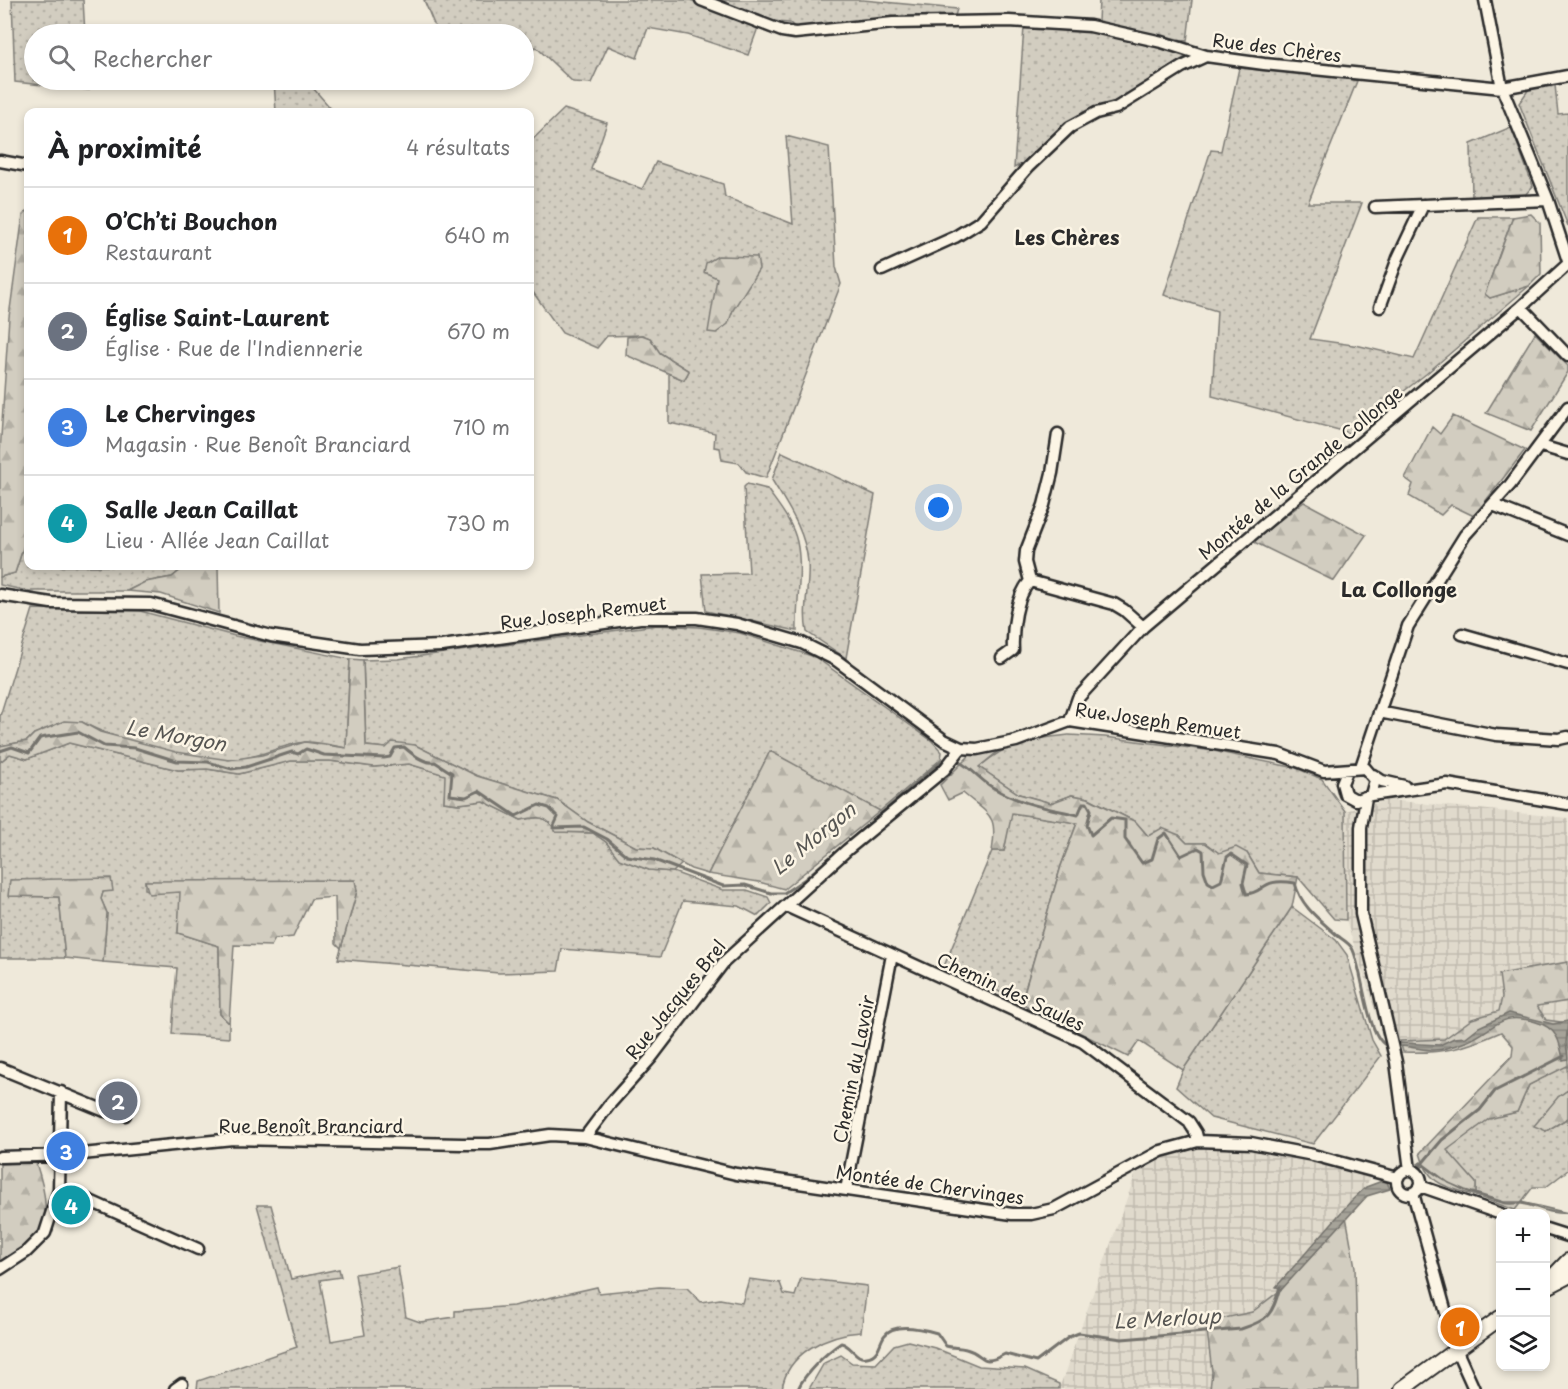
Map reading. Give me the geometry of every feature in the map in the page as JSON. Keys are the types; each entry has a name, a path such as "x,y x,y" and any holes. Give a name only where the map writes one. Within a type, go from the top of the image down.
{"main road":[{"path":"1550,1281 1568,1261"},
{"path":"1550,1284 1568,1276"},
{"path":"1402,1389 1496,1321"}],"street":[{"name":"Rue des Chères","path":"701,0 782,31 795,33 892,23 1009,21 1090,26 1162,42 1206,56 1264,64 1502,88 1568,76"},
{"path":"1485,0 1502,88 1548,200 1568,262"},
{"path":"882,270 955,237 981,221 1028,167 1071,127 1096,113 1116,108 1182,67 1206,56"},
{"path":"0,161 24,165"},
{"path":"1375,207 1548,200"},
{"path":"1380,307 1398,258 1423,205"},
{"name":"Montée de la Grande Collonge","path":"1070,721 1078,698 1143,627 1521,307 1568,262"},
{"path":"1521,307 1568,356"},
{"path":"1361,767 1408,626 1465,535 1493,505 1541,446 1568,406"},
{"path":"1030,581 1025,562 1026,551 1044,505 1058,434"},
{"path":"1541,446 1568,454"},
{"path":"1493,505 1568,535"},
{"path":"1030,581 1114,604 1125,610 1143,627"},
{"path":"1002,658 1013,650 1013,633 1024,588 1030,581"},
{"name":"Rue Joseph Remuet","path":"0,595 51,603 151,604 271,636 360,649 442,646 640,618 697,618 737,624 802,643 836,660 944,740 961,748 977,749 1016,741 1070,721 1279,754 1324,771 1347,771"},
{"path":"1462,634 1568,664"},
{"path":"1379,712 1496,735 1559,740 1568,737"},
{"name":"Rue Jacques Brel","path":"585,1137 609,1105 651,1058 724,962 847,850 944,770 961,748"},
{"path":"1361,827 1344,790 1342,778 1347,771 1361,767 1382,781 1410,787"},
{"path":"1324,771 1356,800 1410,787 1447,784 1568,804"},
{"path":"1373,775 1375,785 1369,796 1361,827 1361,914 1396,1062 1410,1170"},
{"name":"Chemin des Saules","path":"786,906 1083,1042 1189,1122 1198,1141"},
{"name":"Chemin du Lavoir","path":"846,1190 892,955"},
{"path":"0,1068 105,1111 125,1115"},
{"path":"0,1269 37,1243 45,1233 59,1190 61,1092"},
{"name":"Rue Benoît Branciard","path":"0,1157 58,1156 233,1139 489,1144 562,1135 585,1137"},
{"name":"Montée de Chervinges","path":"585,1137 736,1174 1012,1214 1044,1212 1077,1199 1161,1151 1198,1141 1251,1143 1333,1160 1398,1178"},
{"path":"1474,1389 1456,1349 1416,1189 1418,1174 1410,1170 1404,1171 1398,1178 1397,1184 1400,1190 1416,1189 1496,1213"},
{"path":"59,1190 88,1200 198,1249"},
{"path":"1550,1230 1568,1236"}],"shaded area":[{"path":"1389,800 1568,818 1568,962 1500,974 1502,997 1499,1011 1472,1019 1444,1039 1385,1041 1346,920 1345,811"},
{"path":"1568,1001 1568,1023 1546,1020 1537,1005"},
{"path":"1509,1013 1553,1024 1568,1021 1566,1043 1568,1059 1563,1060 1559,1041 1549,1028 1536,1022 1514,1018 1499,1023 1468,1041 1441,1049 1429,1050 1400,1046 1400,1043 1440,1045 1454,1038 1466,1037 1479,1027"},
{"path":"1200,1144 1241,1145 1370,1177 1366,1187 1277,1287 1282,1289 1252,1312 1206,1322 1212,1372 1210,1389 1059,1389 1137,1170 1165,1155"},
{"path":"1421,1162 1448,1182 1424,1166 1421,1168 1418,1164"},
{"path":"1382,1181 1387,1182 1390,1189 1367,1196 1282,1289 1276,1287 1351,1201 1366,1187"},
{"path":"1465,1190 1504,1202 1521,1202 1568,1213 1550,1212 1550,1209 1540,1209 1522,1204 1505,1204"}],"green space":[{"path":"12,0 83,0 84,24 24,24 24,83 15,82"},
{"path":"424,0 690,0 759,25 748,55 688,35 648,28 637,58 608,46 591,83 573,82 536,47 534,48 534,24 434,24"},
{"path":"712,0 863,0 957,9 955,16 797,29 790,23 774,22"},
{"path":"1099,0 1192,0 1187,41 1098,22"},
{"path":"1024,27 1088,31 1188,55 1122,99 1088,111 1026,162 1014,168"},
{"path":"1239,68 1357,81 1308,203 1362,203 1310,339 1360,346 1414,359 1478,217 1513,217 1485,294 1490,298 1529,286 1426,374 1350,433 1212,396 1217,311 1164,295 1211,150 1221,151"},
{"path":"1555,85 1558,114 1568,113 1568,226 1519,103 1529,89"},
{"path":"275,90 315,90 330,108 276,108"},
{"path":"564,109 607,123 591,169 642,189 656,162 723,184 725,197 793,224 786,136 829,147 836,267 841,284 766,478 746,472 739,463 722,460 720,448 714,447 715,433 669,423 669,373 684,380 689,371 660,353 650,338 642,335 607,336 597,348 562,333 534,294 534,138"},
{"path":"1511,127 1533,186 1523,197 1472,198 1471,144"},
{"path":"1531,214 1540,223 1541,274 1529,286 1490,298 1485,294 1513,217"},
{"path":"23,215 24,545 15,573 0,577 0,452 9,317"},
{"path":"718,256 757,257 759,269 733,310 728,324 716,333 708,332 717,278 704,272 706,263"},
{"path":"1535,333 1568,366 1568,372 1531,431 1486,413"},
{"path":"642,335 650,338 660,353 689,371 684,380 626,355 627,337"},
{"path":"1453,416 1525,450 1474,516 1451,505 1441,515 1409,496 1413,484 1405,478 1432,427 1440,434"},
{"path":"782,452 875,495 846,658 807,632 805,614 808,562 806,550 795,519 772,480"},
{"path":"747,484 767,489 785,514 795,535 799,553 797,631 706,611 702,574 749,573 744,487"},
{"path":"1304,502 1366,535 1334,581 1252,541"},
{"path":"24,545 24,570 181,570 172,577 145,582 127,591 28,591 0,585 0,577 15,573"},
{"path":"181,570 218,570 219,613 161,594 127,591 145,582 172,577"},
{"path":"33,609 140,611 235,636 350,659 346,748 305,742 248,758 212,759 173,753 133,742 82,722 34,734 27,741 0,746 0,716"},
{"path":"657,625 699,627 740,633 815,657 932,741 942,752 941,759 880,811 770,752 708,874 691,869 654,848 636,847 588,822 557,800 477,776 415,745 386,748 366,746 363,660 398,659"},
{"path":"350,659 363,660 366,746 386,748 392,742 415,745 477,776 557,800 588,822 636,847 654,848 682,864 673,872 649,870 619,859 606,842 593,833 556,832 549,822 542,818 521,820 483,801 459,804 444,802 445,775 409,764 374,767 330,761 291,761 239,774 207,769 178,770 69,743 27,759 10,754 0,762 0,746 27,741 34,734 64,721 82,722 100,732 176,752 229,760 262,755 305,742 346,748"},
{"path":"1069,735 1105,737 1214,751 1296,768 1322,779 1345,811 1346,920 1334,919 1298,877 1259,873 1247,853 1219,853 1205,843 1187,843 1179,835 1148,836 1136,822 1089,798 1072,795 1051,803 1019,794 979,767 990,758 1021,743"},
{"path":"69,743 178,770 207,769 239,774 291,761 330,761 374,767 409,764 446,775 444,802 459,804 483,801 521,820 542,818 553,826 556,832 593,833 606,842 620,859 649,870 673,872 723,890 747,890 768,897 771,903 758,916 739,906 683,901 660,957 562,949 558,971 499,973 338,959 357,891 145,881 145,889 181,892 178,933 219,946 220,1014 229,1023 229,1038 172,1034 177,968 103,962 107,913 101,899 103,892 11,880 9,896 59,897 65,958 0,958 0,762 10,754 27,759"},
{"path":"1001,749 979,767 1019,794 1051,803 1072,795 1088,798 1136,822 1148,836 1162,828 1179,835 1187,843 1205,843 1219,853 1236,847 1247,853 1259,873 1298,877 1292,907 1183,1070 1139,1041 1128,1057 1021,1003 1061,866 1077,823 1012,813 1004,851 992,851 994,830 990,817 963,793 948,800 940,785 970,755"},
{"path":"770,751 880,811 784,889 759,882 708,874"},
{"path":"1011,813 1077,823 1061,866 1021,1003 945,964 992,851 1004,851"},
{"path":"111,878 113,891 103,892 101,899 107,913 103,962 65,958 59,897 8,896 10,880"},
{"path":"355,880 357,891 341,948 336,943 335,897 311,899 293,937 275,939 271,946 234,945 229,1023 220,1014 219,946 178,933 180,892 149,894 145,881"},
{"path":"1292,907 1336,940 1347,955 1372,1040 1381,1056 1313,1144 1211,1118 1176,1087 1183,1070"},
{"path":"1568,962 1568,1001 1537,1006 1546,1020 1568,1023 1568,1068 1567,1066 1529,1085 1517,1112 1489,1119 1447,1150 1476,1183 1476,1196 1440,1184 1428,1173 1420,1153 1512,1056 1513,1046 1501,1032 1465,1046 1442,1051 1403,1052 1400,1041 1444,1039 1472,1019 1499,1011 1502,997 1499,974"},
{"path":"1567,1065 1568,1090 1558,1097 1546,1131 1568,1118 1568,1170 1546,1187 1533,1187 1516,1209 1512,1209 1476,1196 1476,1183 1446,1150 1489,1118 1517,1112 1529,1085"},
{"path":"1568,1090 1568,1118 1546,1131 1534,1126 1558,1097"},
{"path":"36,1163 44,1193 43,1225 31,1242 0,1262 0,1164"},
{"path":"257,1205 271,1205 291,1279 339,1269 341,1277 320,1280 331,1341 365,1335 355,1274 398,1267 406,1317 420,1322 455,1317 455,1311 513,1306 597,1287 599,1293 659,1287 687,1288 701,1302 720,1299 742,1303 749,1279 780,1283 784,1294 795,1296 801,1278 867,1286 861,1332 822,1341 811,1348 792,1365 785,1376 782,1389 197,1389 198,1381 297,1347"},
{"path":"1346,1216 1355,1267 1358,1389 1210,1389 1212,1372 1206,1322 1252,1312 1282,1289"},
{"path":"908,1341 935,1348 979,1366 1025,1369 1059,1384 1059,1389 809,1389 824,1363 841,1355 852,1363 876,1364 894,1345"}],"waterway":[{"name":"Le Morgon","path":"0,751 12,747 29,753 40,738 78,732 104,746 135,748 177,761 208,762 232,769 246,767 292,752 298,754 306,749 324,755 384,758 390,757 395,748 404,747 418,758 435,762 452,773 450,795 466,797 479,791 516,816 539,805 549,808 558,817 553,828 584,827 607,839 627,856 654,860 723,886 745,885 771,893 784,893 805,879 943,760"},
{"name":"Le Morgon","path":"959,762 992,787 1023,801 1078,815 1083,803 1087,803 1091,810 1087,825 1091,835 1111,818 1125,820 1125,839 1142,863 1152,859 1158,839 1166,833 1181,856 1198,848 1203,851 1204,871 1208,882 1213,885 1221,881 1227,857 1231,854 1247,865 1243,883 1246,894 1276,882 1295,883 1306,906 1352,948 1370,1017 1381,1041 1388,1046"},
{"name":"Le Merloup","path":"1420,1166 1442,1140 1480,1110 1495,1091 1564,1056"},
{"name":"Le Merloup","path":"798,1389 816,1364 841,1343 859,1356 871,1356 878,1349 884,1336 894,1329 909,1328 937,1333 946,1346 972,1351 987,1360 1005,1354 1036,1362 1069,1337 1079,1333 1122,1339 1241,1329 1258,1323 1268,1315 1280,1287"}],"place":[{"name":"Église Saint-Laurent","path":"118,1101"},
{"name":"Le Chervinges","path":"66,1151"},
{"name":"Salle Jean Caillat","path":"71,1205"},
{"name":"O’Ch’ti Bouchon","path":"1460,1327"}],"district":[{"name":"Les Chères","path":"1067,237"},
{"name":"La Collonge","path":"1399,589"}]}
